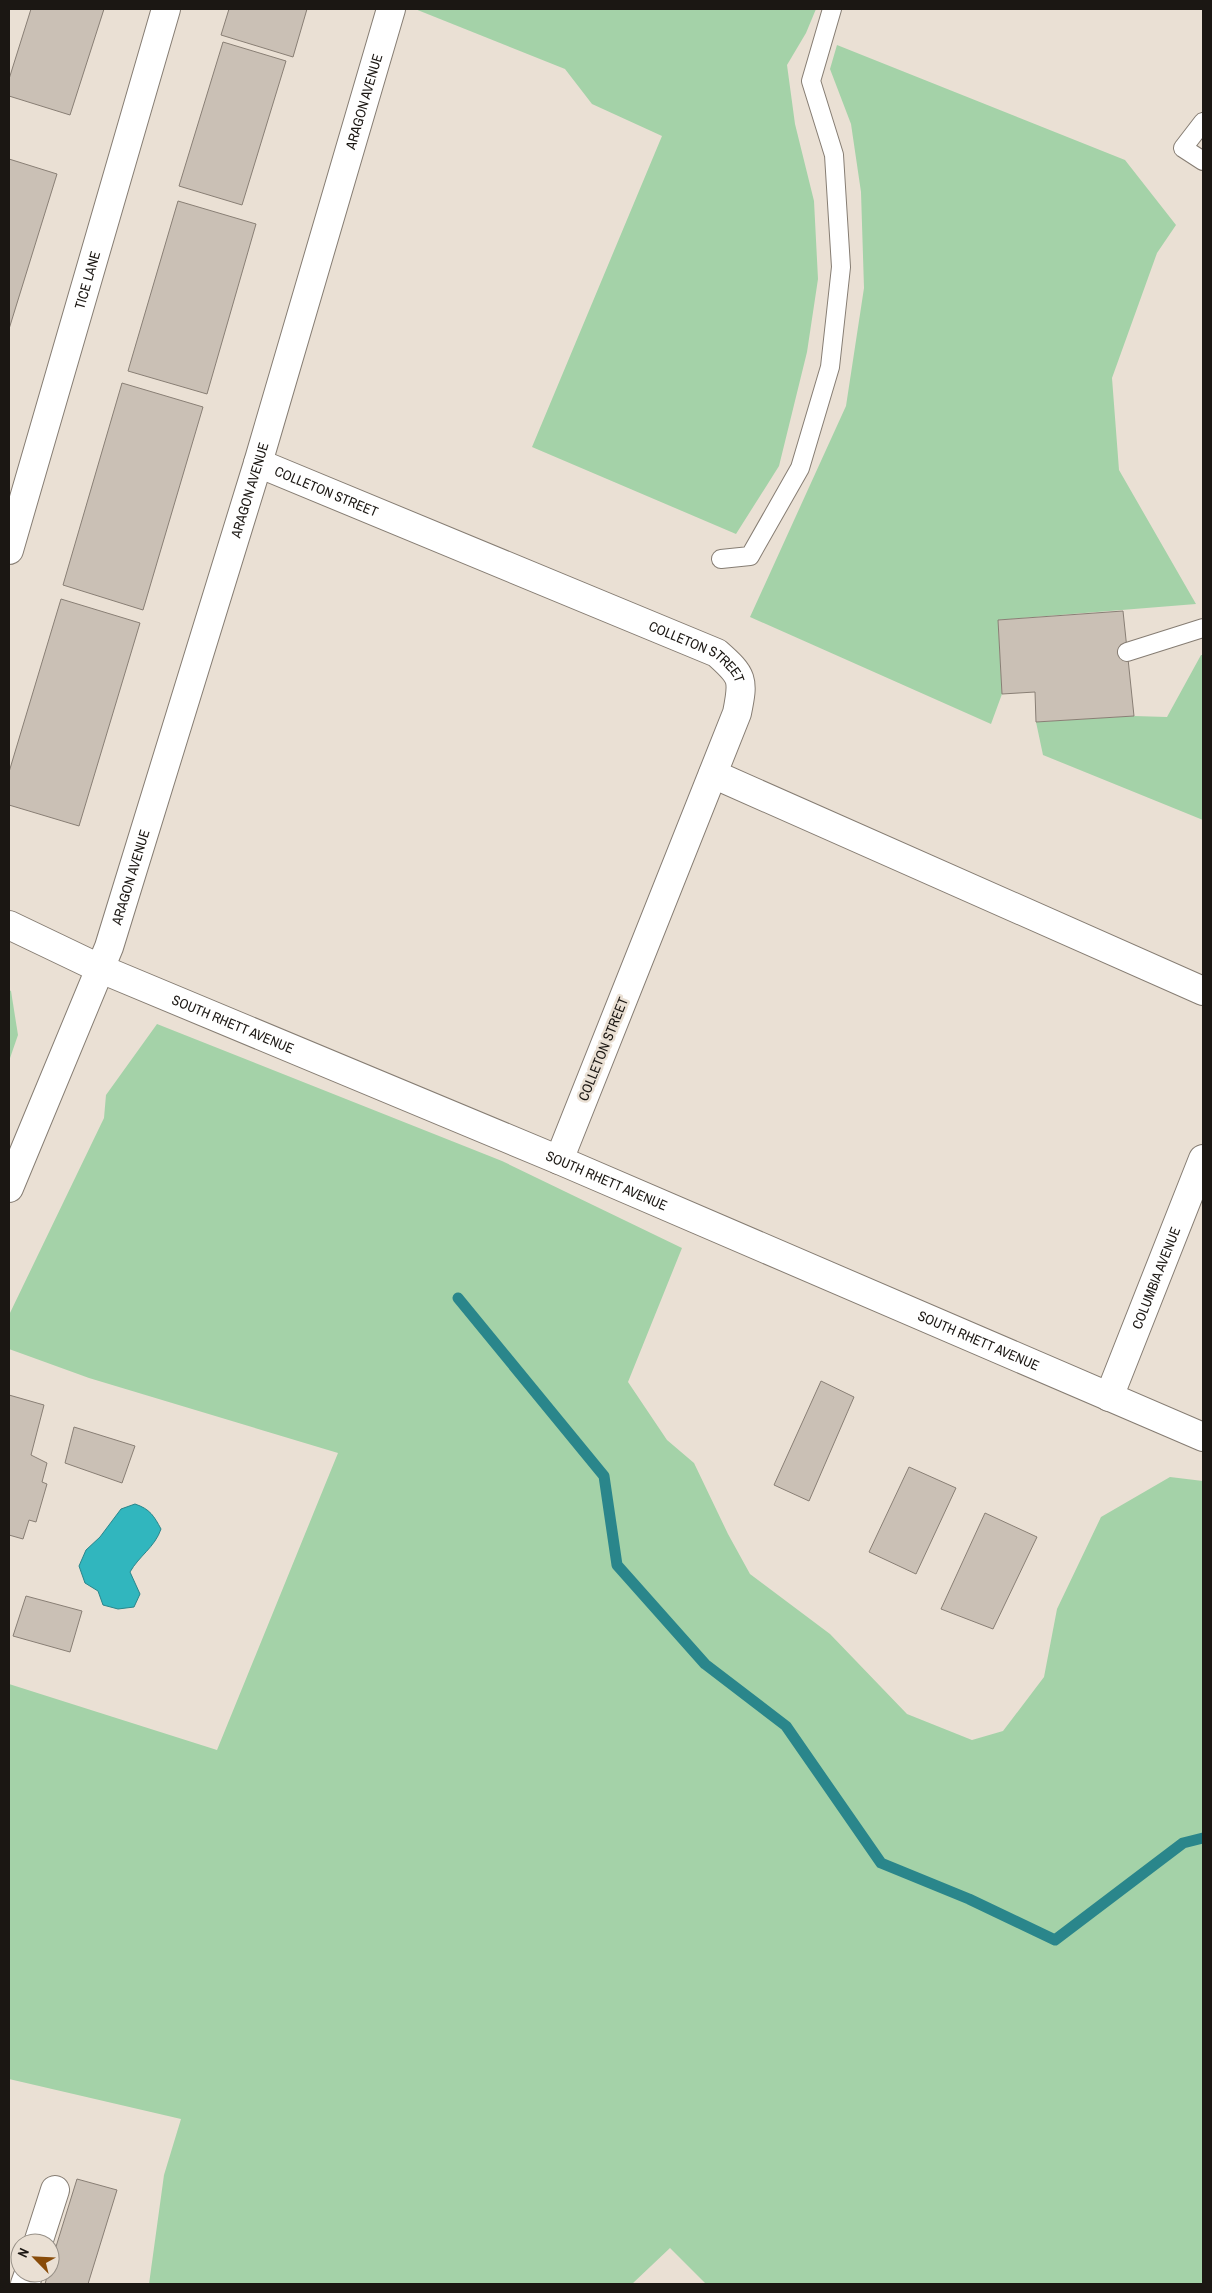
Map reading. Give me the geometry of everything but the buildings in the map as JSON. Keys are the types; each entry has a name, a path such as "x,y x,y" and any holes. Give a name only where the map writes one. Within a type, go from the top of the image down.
{"street":[{"name":"TICE LANE","path":"9,550 166,9"},
{"name":"ARAGON AVENUE","path":"9,1188 101,969 258,463 391,9"},
{"name":"COLLETON STREET","path":"258,463 717,653 736,670 742,689 737,713 559,1160"},
{"path":"713,774 1203,991"},
{"name":"SOUTH RHETT AVENUE","path":"9,926 101,969 559,1160 1203,1437"},
{"name":"COLUMBIA AVENUE","path":"1109,1397 1203,1159"},
{"path":"41,2233 55,2190"}],"lane":[{"path":"721,559 750,556 800,468 830,367 841,267 834,155 811,81 832,9"},
{"path":"1203,122 1184,148 1203,161"},
{"path":"1127,652 1203,628"}],"green space":[{"path":"415,9 816,9 806,33 787,65 795,124 814,201 818,279 807,352 779,466 736,534 532,447 662,136 592,104 565,69"},
{"path":"837,45 1125,160 1176,225 1157,253 1112,378 1119,470 1196,604 998,620 1002,694 991,724 750,617 846,406 864,288 861,192 851,124 830,69"},
{"path":"1201,655 1203,655 1203,820 1043,755 1036,722 1134,716 1167,717"},
{"path":"9,990 11,991 18,1035 9,1061"},
{"path":"157,1024 502,1161 682,1248 628,1382 667,1440 694,1463 728,1534 750,1574 830,1634 907,1714 972,1740 1003,1731 1044,1677 1057,1609 1101,1517 1170,1477 1203,1481 1203,2284 706,2284 670,2248 632,2284 149,2284 164,2175 181,2119 9,2079 9,1684 217,1750 338,1453 89,1378 9,1349 9,1315 104,1118 106,1095"}],"water":[{"path":"135,1504 151,1514 161,1529 155,1541 130,1572 140,1594 134,1607 118,1609 103,1605 98,1591 85,1583 79,1566 86,1550 100,1537 121,1509"}],"waterway":[{"path":"458,1298 604,1476 617,1565 705,1664 786,1726 881,1863 969,1899 1055,1940 1183,1843 1203,1838"}]}
